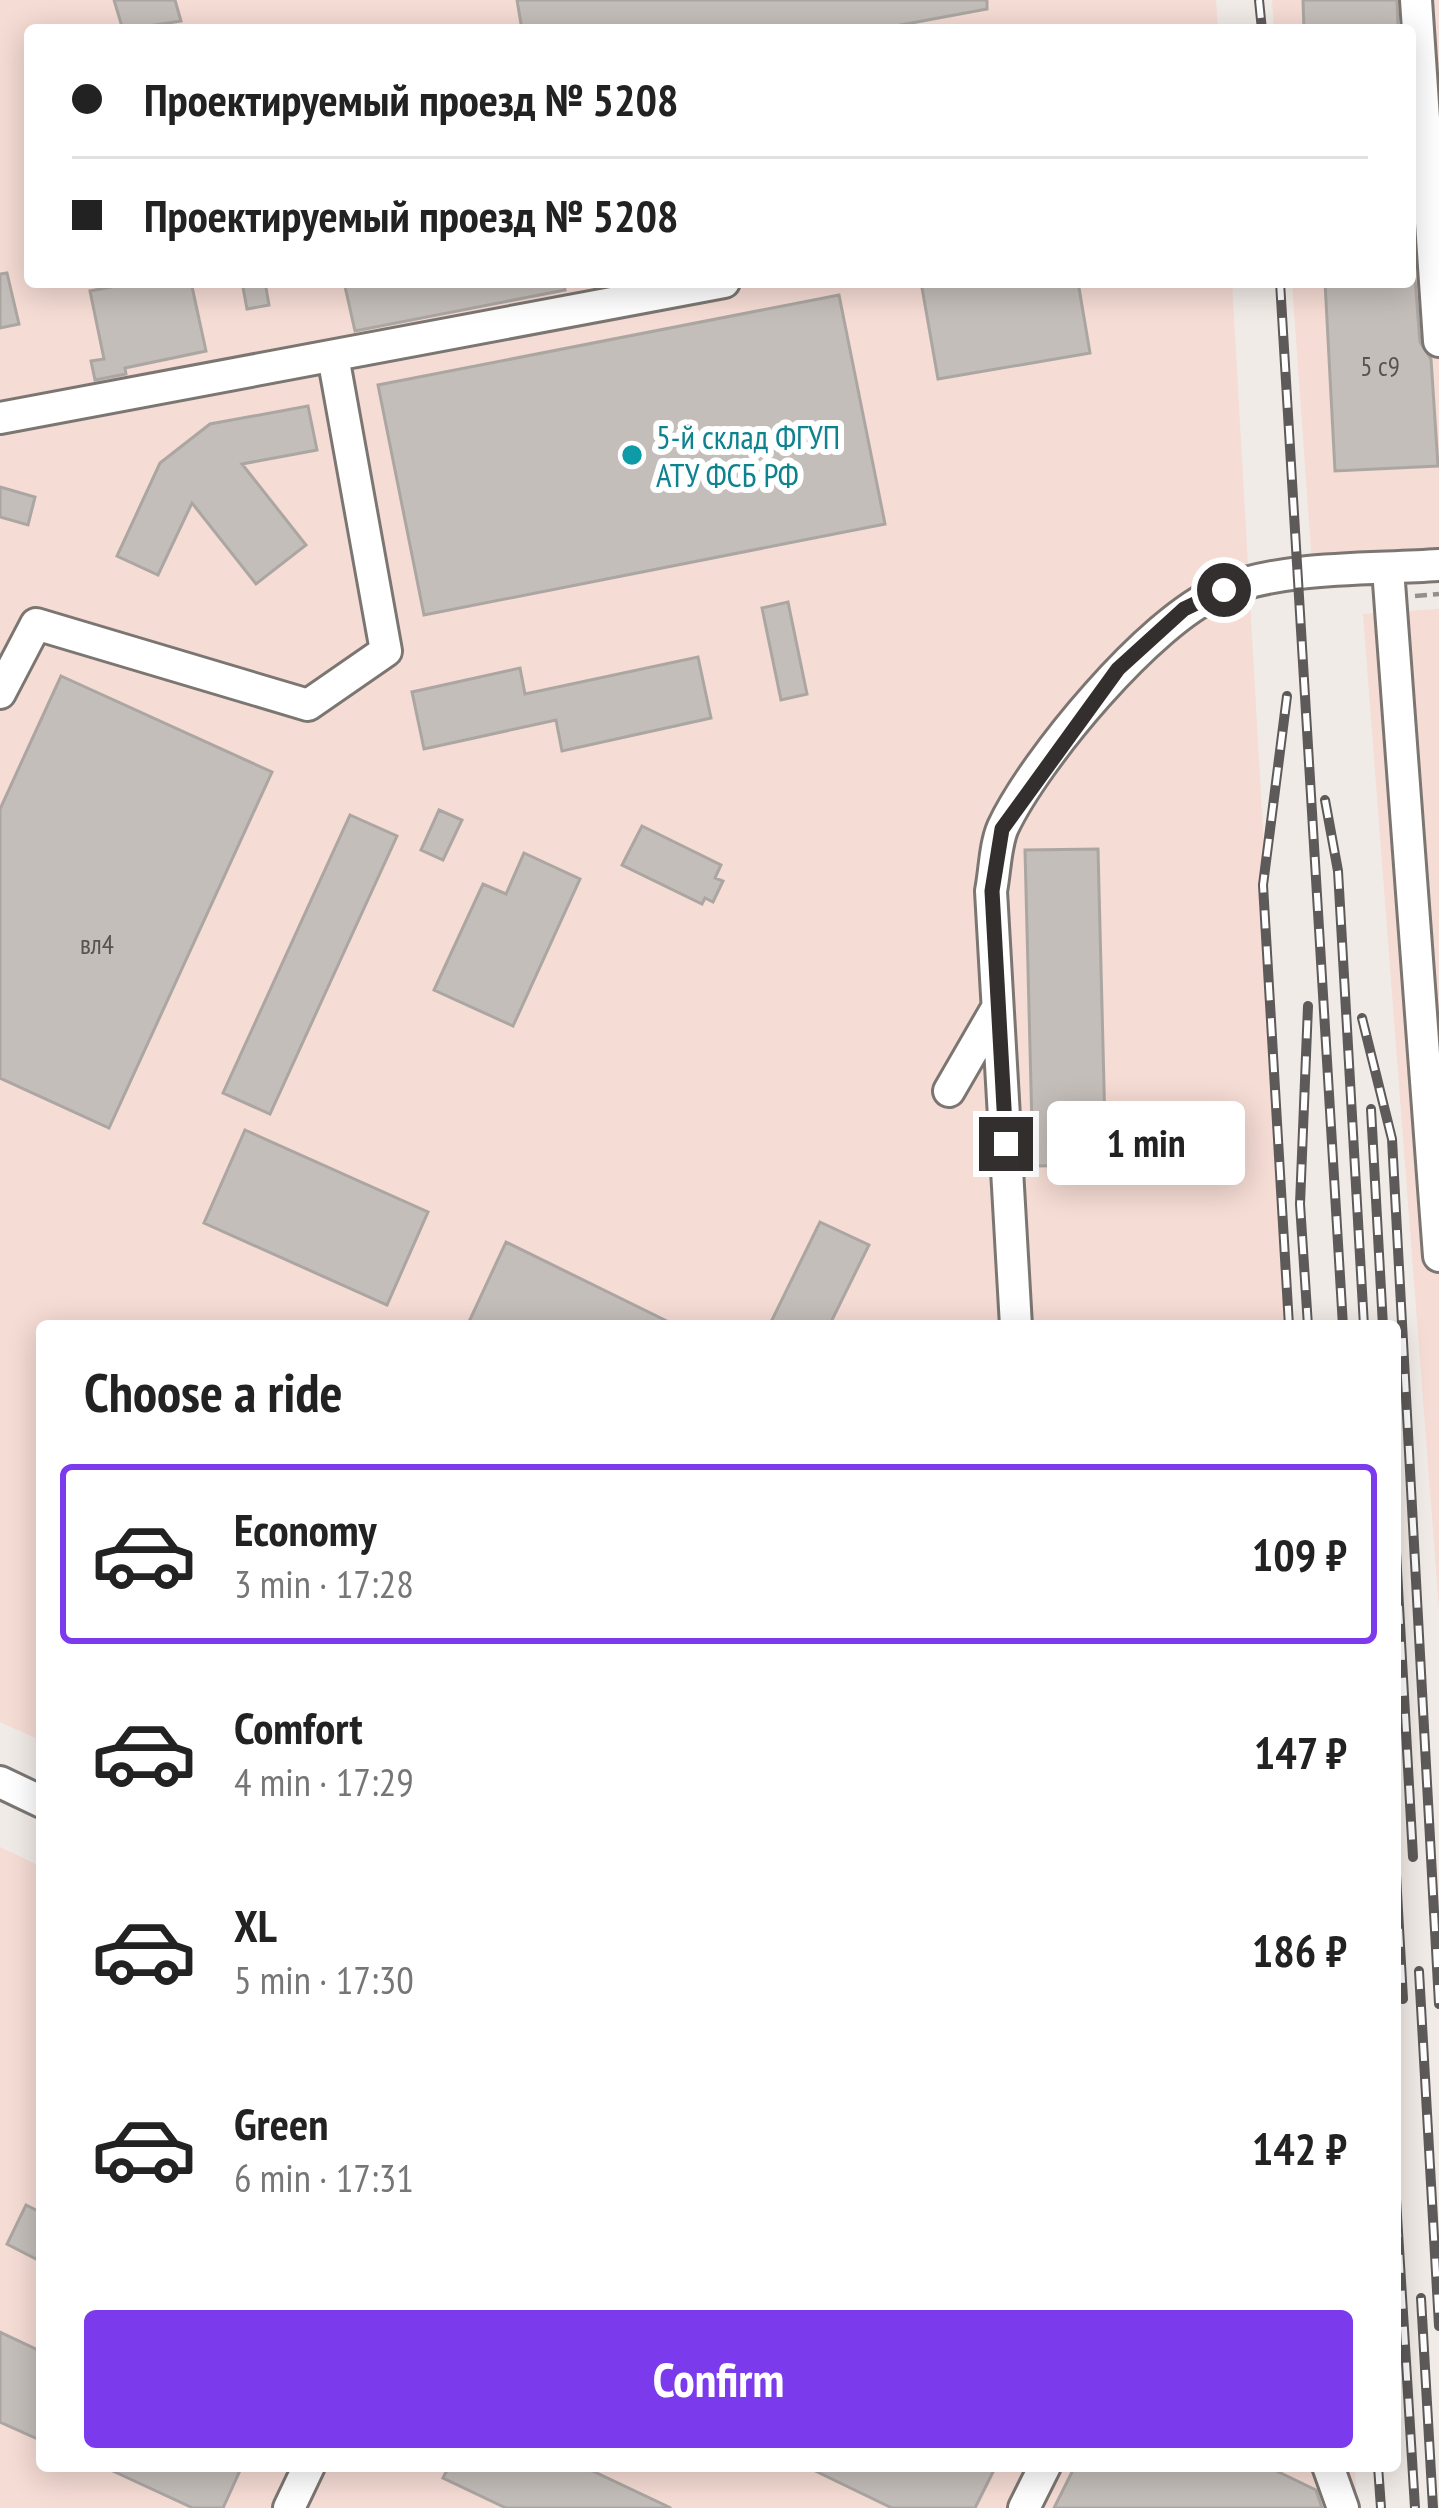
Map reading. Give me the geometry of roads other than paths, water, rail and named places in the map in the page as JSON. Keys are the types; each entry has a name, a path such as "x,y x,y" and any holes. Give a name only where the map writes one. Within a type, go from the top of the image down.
{"street":[{"path":"1417,0 1439,341"},
{"path":"0,418 692,288"},
{"path":"0,693 36,624 308,705 386,651 334,356"},
{"path":"1016,1320 992,891 1002,829 1118,669 1184,609 1224,590 1302,574 1439,565"},
{"path":"1388,568 1439,1256"},
{"path":"949,1091 998,1007"},
{"path":"0,1782 36,1799"},
{"path":"290,2508 306,2472"},
{"path":"1024,2508 1042,2472"},
{"path":"1330,2472 1342,2508"}],"railway":[{"path":"1259,0 1261,24"},
{"path":"1280,288 1343,1320"},
{"path":"1287,696 1263,885 1289,1320"},
{"path":"1325,800 1338,871 1364,1320"},
{"path":"1308,1006 1300,1204 1308,1320"},
{"path":"1362,1018 1392,1139 1439,2004"},
{"path":"1371,1109 1383,1320"},
{"path":"1401,1642 1413,1857"},
{"path":"1401,1964 1403,1999"},
{"path":"1419,1971 1439,2326"},
{"path":"1401,2280 1415,2508"},
{"path":"1421,2298 1433,2508"},
{"path":"1378,2472 1381,2508"}],"place":[{"name":"5-й склад ФГУП АТУ ФСБ РФ","path":"632,455"}]}
